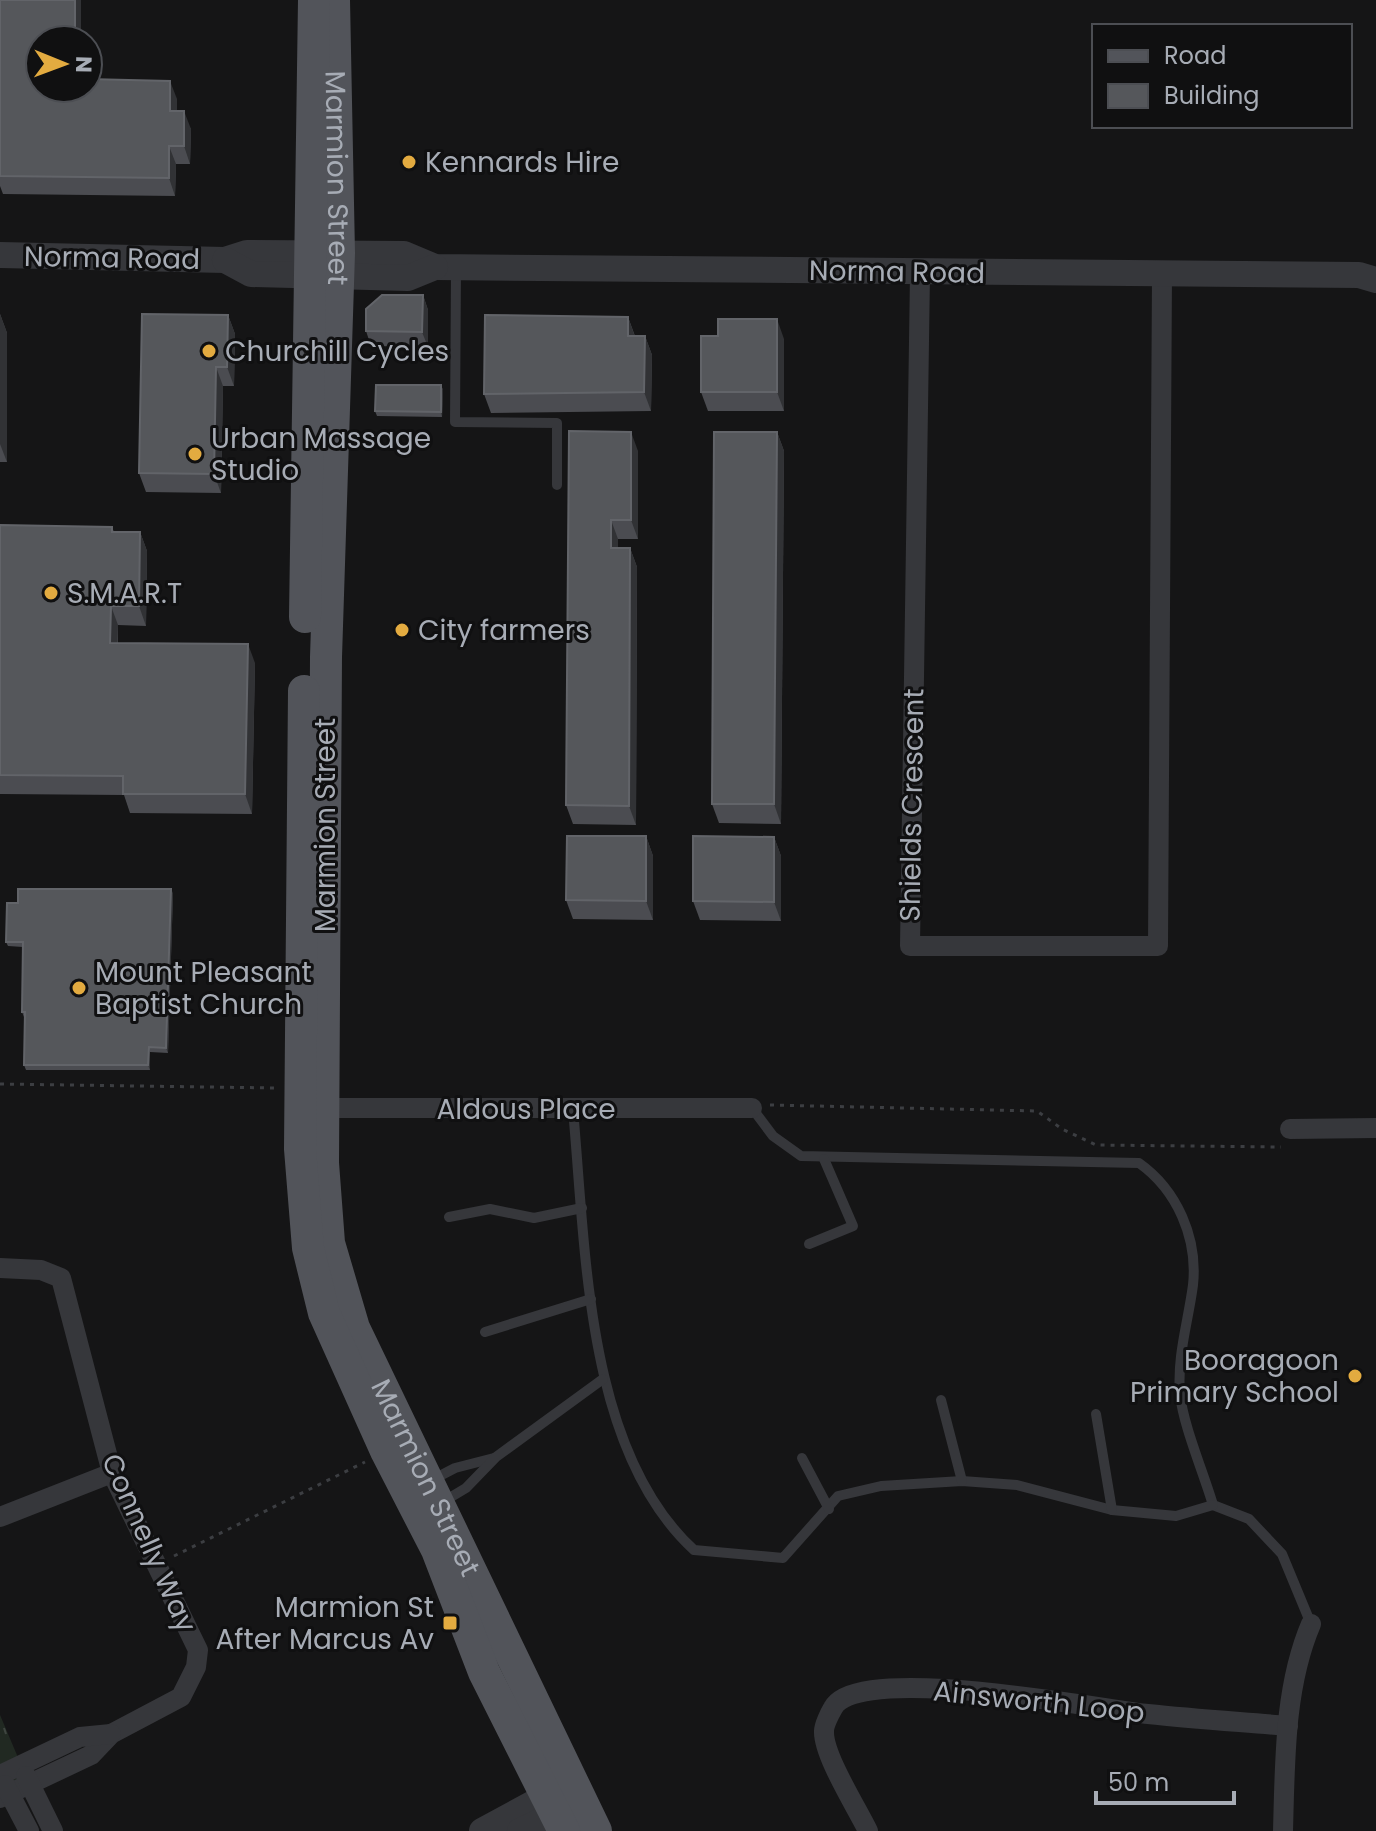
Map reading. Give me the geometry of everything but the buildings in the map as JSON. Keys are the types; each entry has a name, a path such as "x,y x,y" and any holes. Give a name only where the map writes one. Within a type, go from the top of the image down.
{"main road":[{"name":"Marmion Street","path":"314,0 323,265"},
{"name":"Marmion Street","path":"334,0 323,265 301,1198 314,1281 324,1313 423,1499 565,1805 596,1831"}],"street":[{"name":"Norma Road","path":"0,255 225,260 251,274 404,254 445,267 920,274 1370,275"},
{"name":"Shields Crescent","path":"920,274 910,946 1158,946 1162,274"},
{"name":"Aldous Place","path":"304,1102 573,1110 752,1108"},
{"path":"1289,1138 1376,1128"},
{"name":"Connelly Way","path":"0,1268 41,1270 61,1278 112,1473 198,1650 196,1667 181,1697 111,1734 91,1755 5,1796"},
{"path":"0,1517 112,1473"},
{"path":"1283,1831 1288,1726 1299,1657 1311,1624"},
{"name":"Ainsworth Loop","path":"868,1831 830,1753 824,1730 834,1705 849,1694 926,1688 980,1690 1146,1714 1288,1726"},
{"name":"Connelly Way","path":"0,1775 80,1737 111,1734"},
{"path":"21,1765 53,1831"},
{"path":"0,1775 5,1796 29,1831"},
{"path":"482,1831 565,1805"},
{"path":"520,1831 565,1805"}],"lane":[{"path":"445,267 455,422 557,423 557,485"},
{"path":"752,1108 773,1136 801,1156 824,1159 1139,1163 1161,1179 1188,1225 1193,1283 1178,1361 1181,1399 1213,1505"},
{"path":"573,1110 591,1299 603,1379 647,1493 694,1550 783,1558 838,1496 881,1486 962,1481 1017,1485 1112,1510 1176,1516 1213,1505 1249,1519 1282,1554 1311,1624"},
{"path":"809,1244 853,1226 824,1159"},
{"path":"449,1217 490,1209 534,1218 582,1208"},
{"path":"485,1332 591,1299"},
{"path":"423,1499 466,1488 496,1457 603,1379"},
{"path":"941,1400 962,1481"},
{"path":"1096,1414 1112,1510"},
{"path":"423,1499 455,1468 496,1457"},
{"path":"802,1458 829,1509"}],"path":[{"path":"0,1084 304,1102"},
{"path":"752,1108 763,1105 1037,1111 1062,1129 1096,1145 1289,1138"},
{"path":"156,1565 366,1461"}],"green space":[{"path":"0,1715 30,1786 0,1797"}],"place":[{"name":"Kennards Hire","path":"409,162"},
{"name":"Churchill Cycles","path":"209,351"},
{"name":"Urban Massage Studio","path":"195,454"},
{"name":"S.M.A.R.T","path":"51,593"},
{"name":"City farmers","path":"402,630"},
{"name":"Mount Pleasant Baptist Church","path":"79,988"},
{"name":"Booragoon Primary School","path":"1355,1376"},
{"name":"Marmion St After Marcus Av","path":"450,1623"}]}
